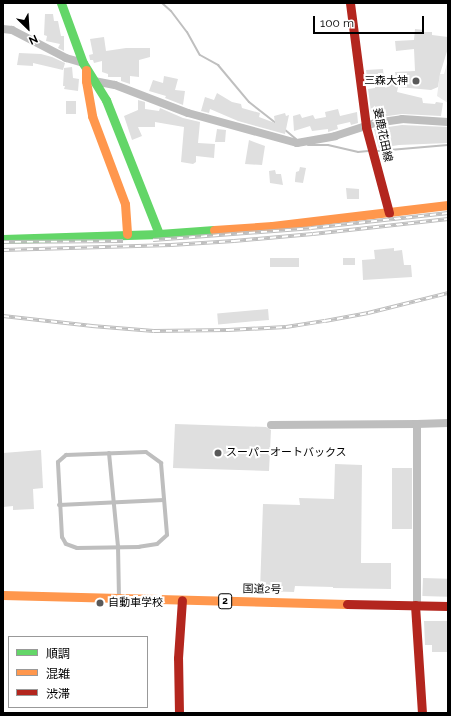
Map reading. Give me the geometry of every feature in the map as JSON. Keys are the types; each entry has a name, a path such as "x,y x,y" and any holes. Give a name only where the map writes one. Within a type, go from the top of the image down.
{"main road":[{"path":"61,3 84,66 92,116 128,184 159,234"},
{"name":"妻鹿花田線","path":"350,3 366,127 389,213"},
{"path":"84,66 106,100 128,184 125,204 127,234"},
{"path":"3,238 159,234 272,226 448,205"},
{"name":"国道2号","path":"3,596 448,606"},
{"path":"179,713 178,658 182,600"},
{"path":"416,605 422,713"}],"street":[{"path":"3,29 12,30 84,66"},
{"path":"94,81 115,85 188,113 298,143 335,136 402,119 448,122"},
{"path":"271,425 448,423"},
{"path":"416,605 417,424"}],"lane":[{"path":"146,452 161,463 167,535 157,544 139,547 118,546 78,548 66,544 62,537 59,505 58,462 66,455 109,453 146,452"},
{"path":"109,453 118,546 119,598"},
{"path":"59,505 164,500"}],"shaded area":[{"path":"448,60 448,103 437,96 440,74 444,74"}],"building":[{"path":"45,14 53,14 54,21 58,21 61,36 64,36 64,51 58,48 60,44 46,41 47,36 44,35"},
{"path":"415,29 424,30 424,32 432,32 432,35 448,37 448,48 440,74 438,87 431,90 398,87 397,92 422,98 423,103 443,103 441,116 402,114 381,117 381,110 371,112 368,89 375,88 374,77 367,77 366,70 383,69 384,80 396,79 395,72 415,71 414,49 396,51 395,41 414,40"},
{"path":"104,37 106,51 126,48 150,48 150,57 139,60 139,77 130,76 130,84 121,81 121,77 108,77 108,74 102,72 102,61 94,63 93,60 90,60 89,55 93,54 90,39"},
{"path":"19,53 41,54 52,57 65,63 63,70 33,63 33,66 17,65"},
{"path":"72,67 73,78 79,79 78,91 64,89 65,86 63,86 64,68"},
{"path":"164,76 178,79 175,90 185,91 183,105 165,98 166,96 149,91 153,80 163,83"},
{"path":"217,93 232,102 241,104 242,108 260,113 259,117 275,123 274,116 285,113 286,116 289,115 285,134 238,121 210,109 209,113 201,111 205,97 214,100"},
{"path":"138,100 145,102 145,109 159,111 160,108 183,118 200,122 198,143 215,144 214,158 196,156 196,162 193,164 181,162 184,127 155,122 155,127 138,127 142,136 132,140 124,116 138,110"},
{"path":"66,101 76,101 76,114 66,114"},
{"path":"338,109 340,116 357,112 358,123 351,125 350,122 337,125 338,129 328,132 328,129 312,131 310,126 294,131 293,116 300,114 302,118 313,115 315,119 326,117 325,112"},
{"path":"402,125 448,127 448,143 399,145 379,148 374,129"},
{"path":"217,129 226,130 225,142 215,142"},
{"path":"249,140 265,146 262,165 245,164"},
{"path":"300,167 306,168 303,183 295,182 296,172 299,171"},
{"path":"275,170 276,174 281,174 283,185 270,183 269,171"},
{"path":"346,188 359,189 359,199 347,199"},
{"path":"394,248 394,251 402,250 404,265 411,265 412,277 363,280 362,260 375,259 374,250"},
{"path":"270,258 299,258 299,267 270,267"},
{"path":"343,258 355,258 355,265 343,265"},
{"path":"268,309 269,320 218,324 217,313"},
{"path":"175,424 266,427 271,430 269,471 173,468"},
{"path":"41,450 43,488 33,489 34,509 13,510 13,506 3,507 3,453"},
{"path":"335,464 362,465 361,563 391,563 391,589 295,586 294,592 260,591 263,504 300,505 299,498 334,499"},
{"path":"392,468 412,468 412,529 392,529"},
{"path":"423,578 448,579 447,597 422,596"},
{"path":"424,621 448,621 448,652 432,652 432,645 425,645"}],"waterway":[{"path":"162,3 171,11 187,32 200,55 218,65 249,102 276,123"},
{"path":"284,129 296,139"},
{"path":"308,145 328,145 358,152 368,151"},
{"path":"378,151 448,145"}],"railway":[{"path":"153,240 311,228 448,213"},
{"path":"3,250 171,245 234,241 448,219"},
{"path":"3,242 123,241"},
{"path":"3,316 154,331 228,330 286,327 325,321 368,313 448,293"}],"traffic: fast":[{"path":"61,3 83,63 106,100 159,234"},
{"path":"3,239 159,234 214,230"}],"traffic: slow":[{"path":"86,70 86,81 92,116 125,204 127,234"},
{"path":"214,230 272,226 448,205"},
{"path":"3,595 347,604"}],"traffic: jam":[{"path":"350,3 366,127 389,213"},
{"path":"179,713 178,658 182,600"},
{"path":"347,604 448,606"},
{"path":"415,605 422,713"}],"place":[{"name":"三森大神","path":"416,81"},
{"name":"スーパーオートバックス","path":"218,453"},
{"name":"自動車学校","path":"100,603"}]}
